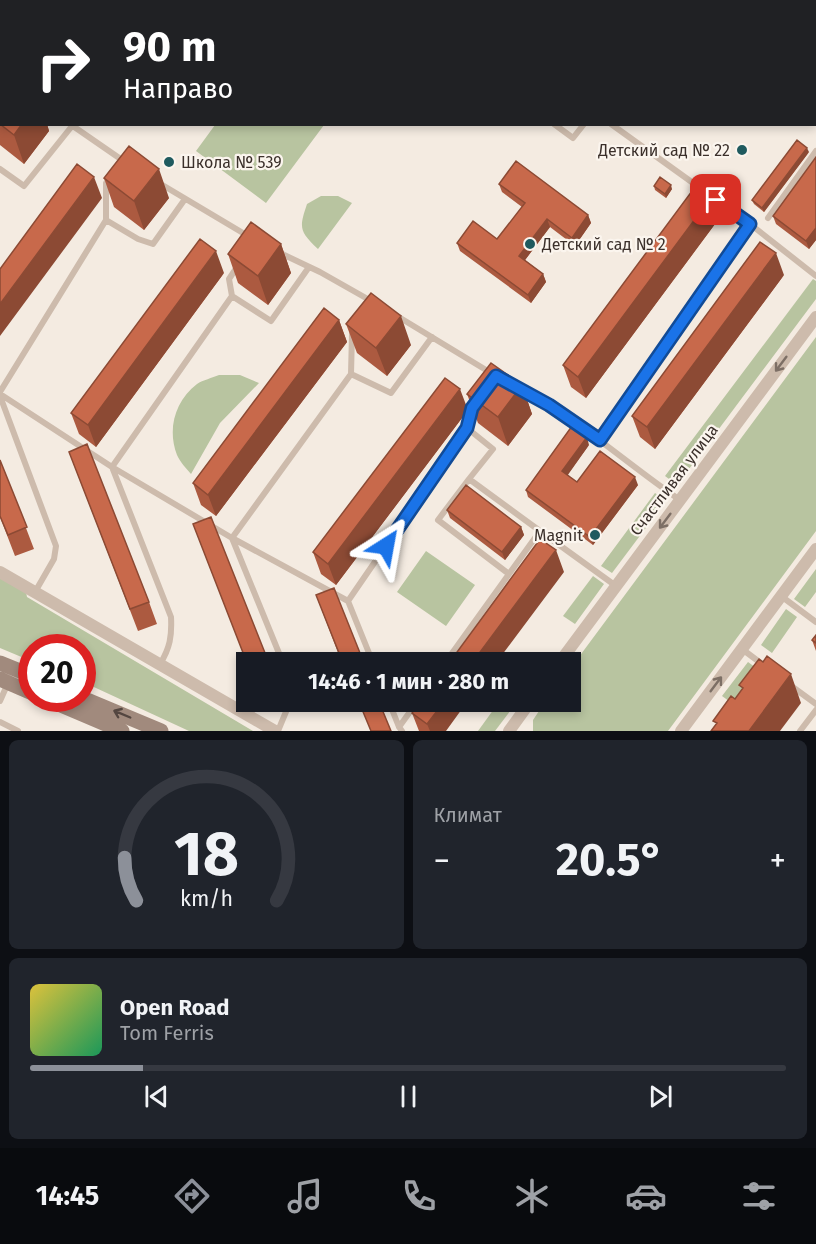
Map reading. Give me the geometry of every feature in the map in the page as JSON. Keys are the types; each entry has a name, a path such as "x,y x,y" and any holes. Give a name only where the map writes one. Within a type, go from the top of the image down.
{"main road":[{"path":"0,663 18,670"},
{"path":"4,681 18,687"},
{"path":"96,704 161,731"},
{"path":"77,712 122,731"}],"street":[{"name":"Счастливая улица","path":"567,652 816,317"},
{"path":"681,731 816,549"},
{"path":"0,572 277,731"},
{"path":"509,731 523,712"}],"lane":[{"path":"0,169 24,186 70,126"},
{"path":"72,126 129,164"},
{"path":"557,126 573,138 582,126"},
{"path":"614,126 750,224 816,276"},
{"path":"768,218 816,151"},
{"path":"115,167 120,159"},
{"path":"0,394 106,220 106,183 110,175"},
{"path":"157,182 255,240"},
{"path":"106,220 138,239 153,243 185,199"},
{"path":"600,440 750,224"},
{"path":"277,251 383,308"},
{"path":"112,467 232,296 229,279 242,260"},
{"path":"232,296 271,321 309,267"},
{"path":"368,310 374,302"},
{"path":"393,314 496,376"},
{"path":"232,538 351,374 352,335 357,327"},
{"path":"351,374 391,393 432,337"},
{"path":"515,386 549,405 600,440 680,500"},
{"path":"0,394 112,467 232,538 348,601 369,652"},
{"path":"0,394 56,546 54,559 35,592"},
{"path":"348,601 467,428 472,408 478,400"},
{"path":"467,428 493,449 438,520 509,574"},
{"path":"112,467 171,617 172,635 160,665"},
{"path":"469,479 616,586"},
{"path":"453,652 540,531"},
{"path":"232,538 279,652"},
{"path":"781,596 816,622"},
{"path":"741,649 768,669"},
{"path":"0,701 4,681"},
{"path":"787,683 816,704"},
{"path":"800,731 816,710"},
{"path":"277,731 286,712"},
{"path":"393,712 400,729"},
{"path":"400,729 411,712"},
{"path":"0,722 18,731"}],"green space":[{"path":"214,126 323,126 266,203 196,151"},
{"path":"321,196 338,196 352,203 318,249 307,238 302,224 307,204"},
{"path":"813,279 816,281 816,299 677,485 665,476"},
{"path":"816,337 816,531 668,731 533,731 533,720 538,712 581,712 581,654"},
{"path":"219,375 240,375 259,383 220,423 191,474 178,458 174,445 175,416 189,391 199,383"},
{"path":"655,493 666,501 612,573 601,566"},
{"path":"426,551 475,585 446,626 397,592"},
{"path":"816,569 816,592 805,607 794,599"},
{"path":"0,573 26,592 27,597 89,634 18,634 18,656 0,648"},
{"path":"593,576 604,584 575,624 563,616"},
{"path":"786,609 797,617 772,653 761,645"},
{"path":"96,638 253,731 189,731 96,688"},
{"path":"748,662 759,670 733,704 722,696"},
{"path":"492,712 509,712 495,731 478,731"}],"building":[{"path":"3,126 21,126 14,135"},
{"path":"797,140 807,148 762,208 752,200"},
{"path":"129,146 159,169 134,201 104,178"},
{"path":"816,157 816,228 806,241 773,216"},
{"path":"516,161 588,215 572,238 547,219 519,256 543,274 528,295 457,243 473,221 497,239 525,203 499,184"},
{"path":"77,164 94,177 0,304 0,269"},
{"path":"660,177 671,185 665,194 654,186"},
{"path":"692,191 707,203 578,377 563,365"},
{"path":"251,222 281,244 258,276 228,254"},
{"path":"200,239 216,251 88,425 71,413"},
{"path":"760,242 776,253 647,427 632,416"},
{"path":"371,293 401,316 376,348 346,324"},
{"path":"324,308 339,320 208,495 193,483"},
{"path":"491,363 522,385 498,417 467,394"},
{"path":"445,378 460,389 328,564 313,552"},
{"path":"572,426 587,437 562,471 577,482 600,451 635,477 590,537 526,490"},
{"path":"87,444 149,602 130,609 69,452"},
{"path":"0,460 27,527 8,535 0,516"},
{"path":"466,485 521,527 502,552 447,510"},
{"path":"211,517 265,652 243,652 193,524"},
{"path":"540,539 556,550 480,652 457,652"},
{"path":"334,588 360,652 339,652 316,595"},
{"path":"767,656 791,674 749,731 711,731 717,723 713,721 731,696 735,699 743,688 739,685 759,659 763,662"},
{"path":"363,712 383,712 391,731 371,731"},
{"path":"413,712 436,712 427,724"}],"place":[{"name":"Детский сад № 22","path":"742,150"},
{"name":"Школа № 539","path":"169,162"},
{"name":"Детский сад № 2","path":"530,244"},
{"name":"Magnit","path":"595,535"}],"route":[{"path":"386,546 467,428 472,408 496,376 549,405 600,440 750,224 716,200"}]}
